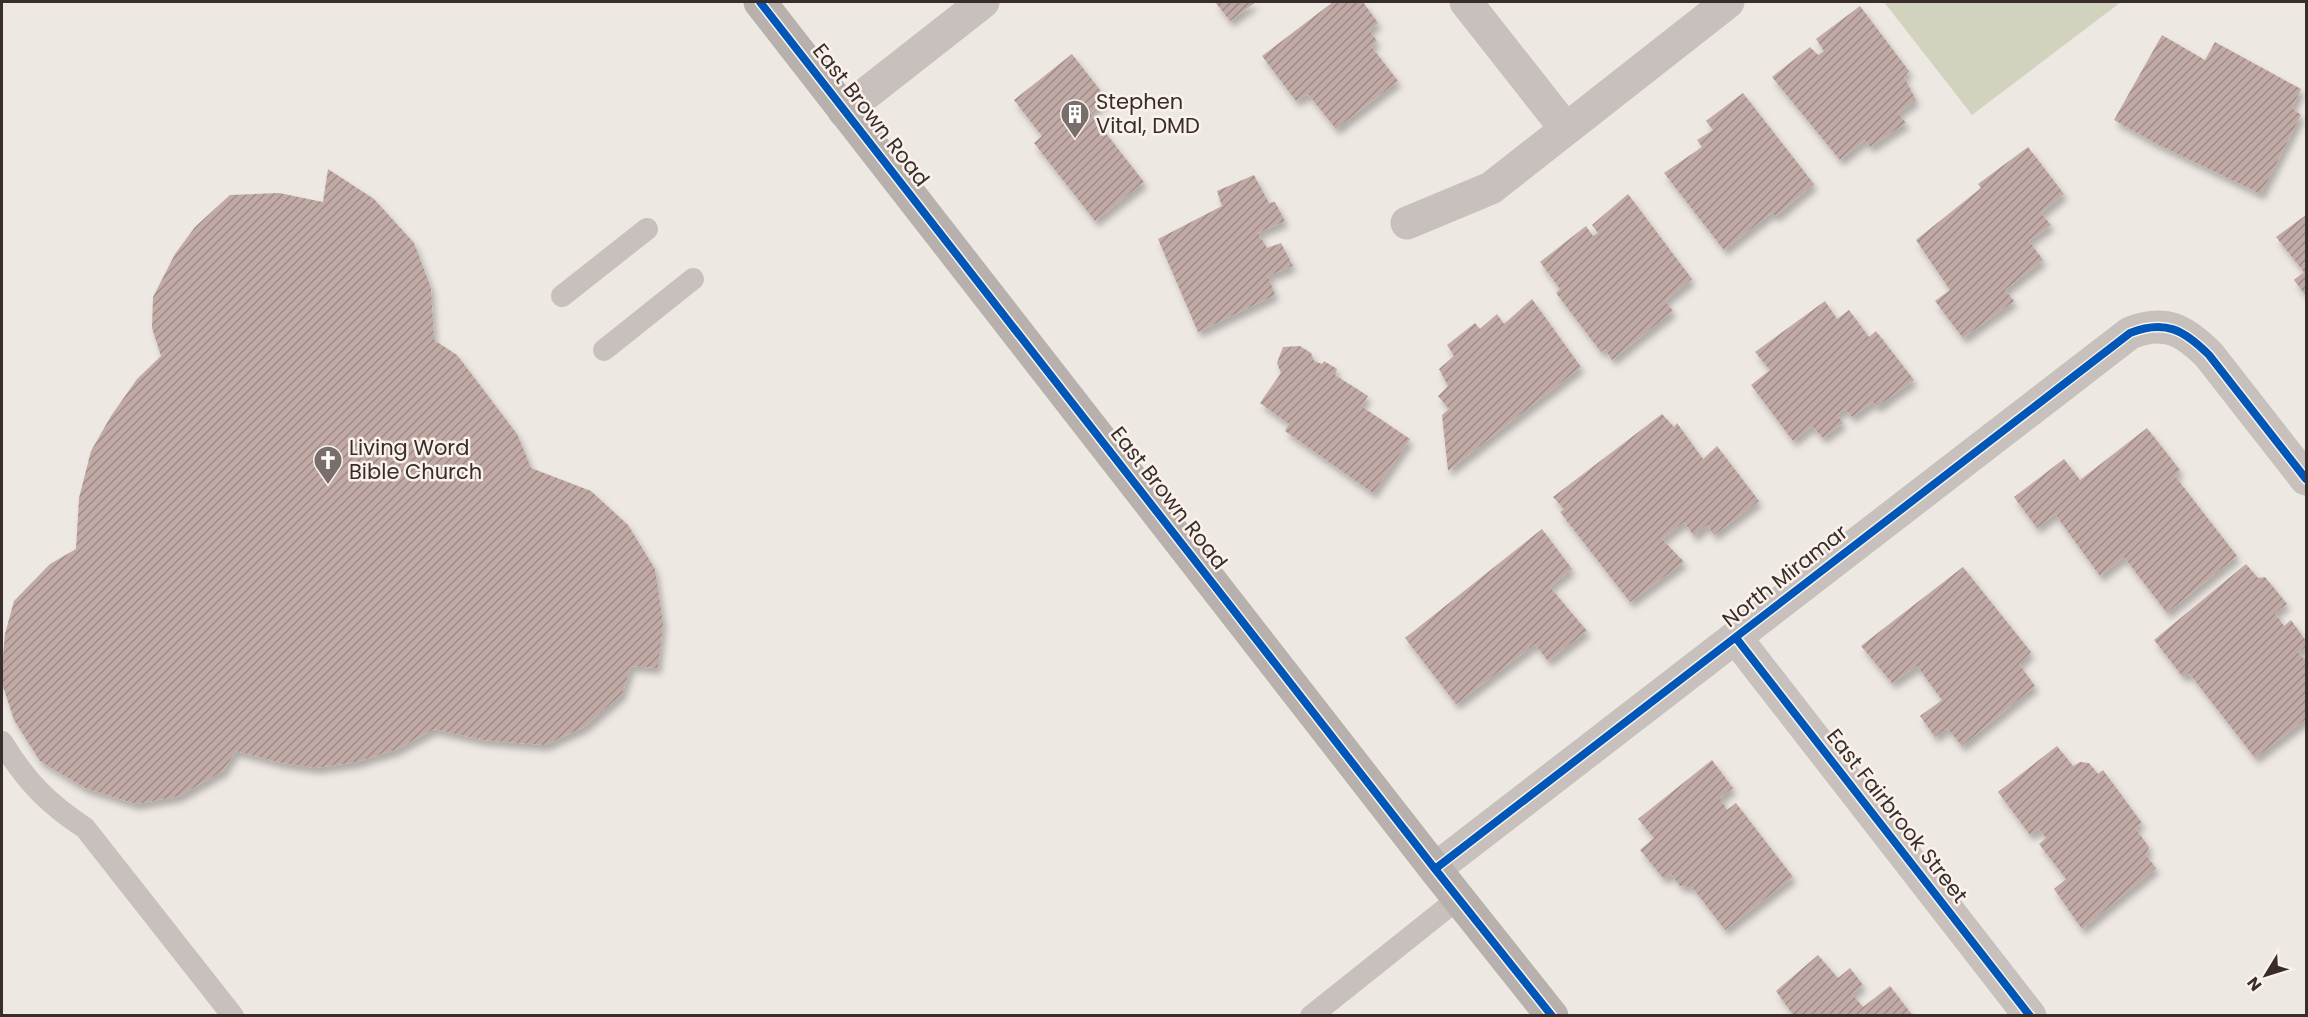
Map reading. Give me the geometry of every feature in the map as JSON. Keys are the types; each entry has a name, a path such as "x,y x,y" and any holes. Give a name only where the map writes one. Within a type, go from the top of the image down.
{"main road":[{"name":"East Brown Road","path":"760,2 1552,1016"}],"street":[{"path":"844,111 983,2"},
{"path":"1466,2 1565,128"},
{"path":"1407,223 1491,188 1728,2"},
{"name":"North Miramar","path":"1435,869 2115,342 2130,333 2147,326 2163,326 2181,332 2197,344 2209,355 2307,479"},
{"name":"East Fairbrook Street","path":"1736,638 2030,1016"}],"lane":[{"path":"562,296 646,229"},
{"path":"604,350 693,279"},
{"path":"2,742 21,772 43,795 58,810 85,828 233,1016"},
{"path":"1311,1016 1459,898"}],"green space":[{"path":"1884,2 2121,2 1972,115"}],"building":[{"path":"1215,2 1256,2 1230,21"},
{"path":"1333,2 1363,2 1378,23 1369,30 1377,41 1371,46 1398,81 1336,129 1308,94 1296,101 1262,56"},
{"path":"1860,6 1909,71 1904,77 1916,100 1898,113 1906,123 1870,147 1865,140 1840,160 1772,77 1810,47 1818,55 1824,51 1816,39"},
{"path":"2162,35 2205,60 2215,42 2301,89 2292,108 2301,115 2261,194 2157,144 2114,120"},
{"name":"Stephen Vital, DMD","path":"1072,54 1107,99 1090,113 1144,182 1095,221 1034,143 1042,136 1014,100"},
{"path":"1743,93 1814,184 1776,216 1771,213 1724,250 1664,173 1702,147 1697,140 1713,130 1706,121"},
{"path":"2028,147 2064,194 2041,213 2051,225 2029,241 2043,260 2005,290 2014,301 1963,338 1935,301 1950,290 1916,240 1981,188 1978,184"},
{"name":"Living Word Bible Church","path":"328,169 374,199 414,243 431,288 434,340 457,355 517,434 531,468 591,491 628,525 655,569 663,623 658,668 631,666 622,694 584,727 545,745 483,740 434,729 395,750 356,762 316,768 282,763 236,751 223,771 179,796 136,804 85,788 40,761 14,720 2,683 2,667 5,634 14,601 50,564 76,549 79,498 91,451 111,416 137,379 161,356 152,328 153,297 175,254 195,227 230,195 279,193 323,202"},
{"path":"1254,175 1269,203 1275,202 1285,221 1258,233 1267,248 1281,243 1293,266 1268,276 1275,295 1198,332 1158,239 1222,206 1217,191"},
{"path":"1628,194 1692,279 1665,301 1673,311 1612,360 1605,349 1601,352 1556,293 1560,289 1540,262 1586,226 1593,236 1598,233 1592,225"},
{"path":"2306,215 2306,296 2294,280 2304,272 2276,237"},
{"path":"1532,299 1581,367 1448,471 1442,415 1449,409 1438,396 1448,386 1439,369 1454,356 1447,345 1475,323 1480,329 1497,314 1504,324"},
{"path":"1825,301 1837,319 1849,310 1869,337 1876,331 1914,380 1877,407 1873,402 1852,417 1845,409 1837,415 1843,423 1823,438 1812,426 1793,441 1751,385 1770,370 1755,352"},
{"path":"1300,346 1311,353 1314,361 1322,364 1324,361 1337,369 1335,375 1368,396 1361,406 1410,439 1373,493 1285,431 1289,424 1260,403 1281,373 1277,363 1283,347"},
{"path":"1662,414 1674,427 1677,423 1703,459 1717,446 1759,501 1714,535 1707,525 1694,536 1684,522 1662,539 1684,562 1630,602 1560,512 1564,509 1553,497"},
{"path":"2147,428 2180,470 2175,476 2237,556 2167,613 2124,557 2100,576 2055,514 2037,528 2014,497 2064,459 2080,480"},
{"path":"1542,529 1572,569 1550,587 1587,631 1548,661 1535,644 1456,704 1405,638"},
{"path":"2246,564 2258,578 2265,577 2287,604 2275,613 2284,626 2291,620 2306,641 2306,647 2298,652 2304,659 2306,657 2306,719 2255,758 2189,673 2183,677 2154,640"},
{"path":"1963,567 2031,652 2019,664 2035,686 1962,746 1947,728 1935,737 1920,716 1942,700 1917,666 1892,683 1861,646"},
{"path":"2057,746 2073,766 2080,762 2089,763 2098,774 2103,770 2142,823 2135,828 2149,847 2146,855 2156,868 2082,929 2054,889 2066,879 2039,844 2046,838 2039,829 2030,835 1998,792"},
{"path":"1712,760 1733,788 1720,798 1727,810 1736,803 1793,877 1725,930 1692,887 1680,886 1671,874 1664,879 1640,850 1654,838 1638,819"},
{"path":"1818,955 1838,978 1850,968 1863,985 1852,994 1863,1007 1890,986 1913,1016 1794,1016 1776,991"}],"cycle path":[{"path":"760,2 1552,1016"},
{"path":"1435,869 2130,333 2142,329 2164,327 2182,333 2200,346 2306,479"},
{"path":"1736,638 2030,1016"}],"place":[{"name":"Stephen Vital, DMD","path":"1075,140"},
{"name":"Living Word Bible Church","path":"328,486"}]}
